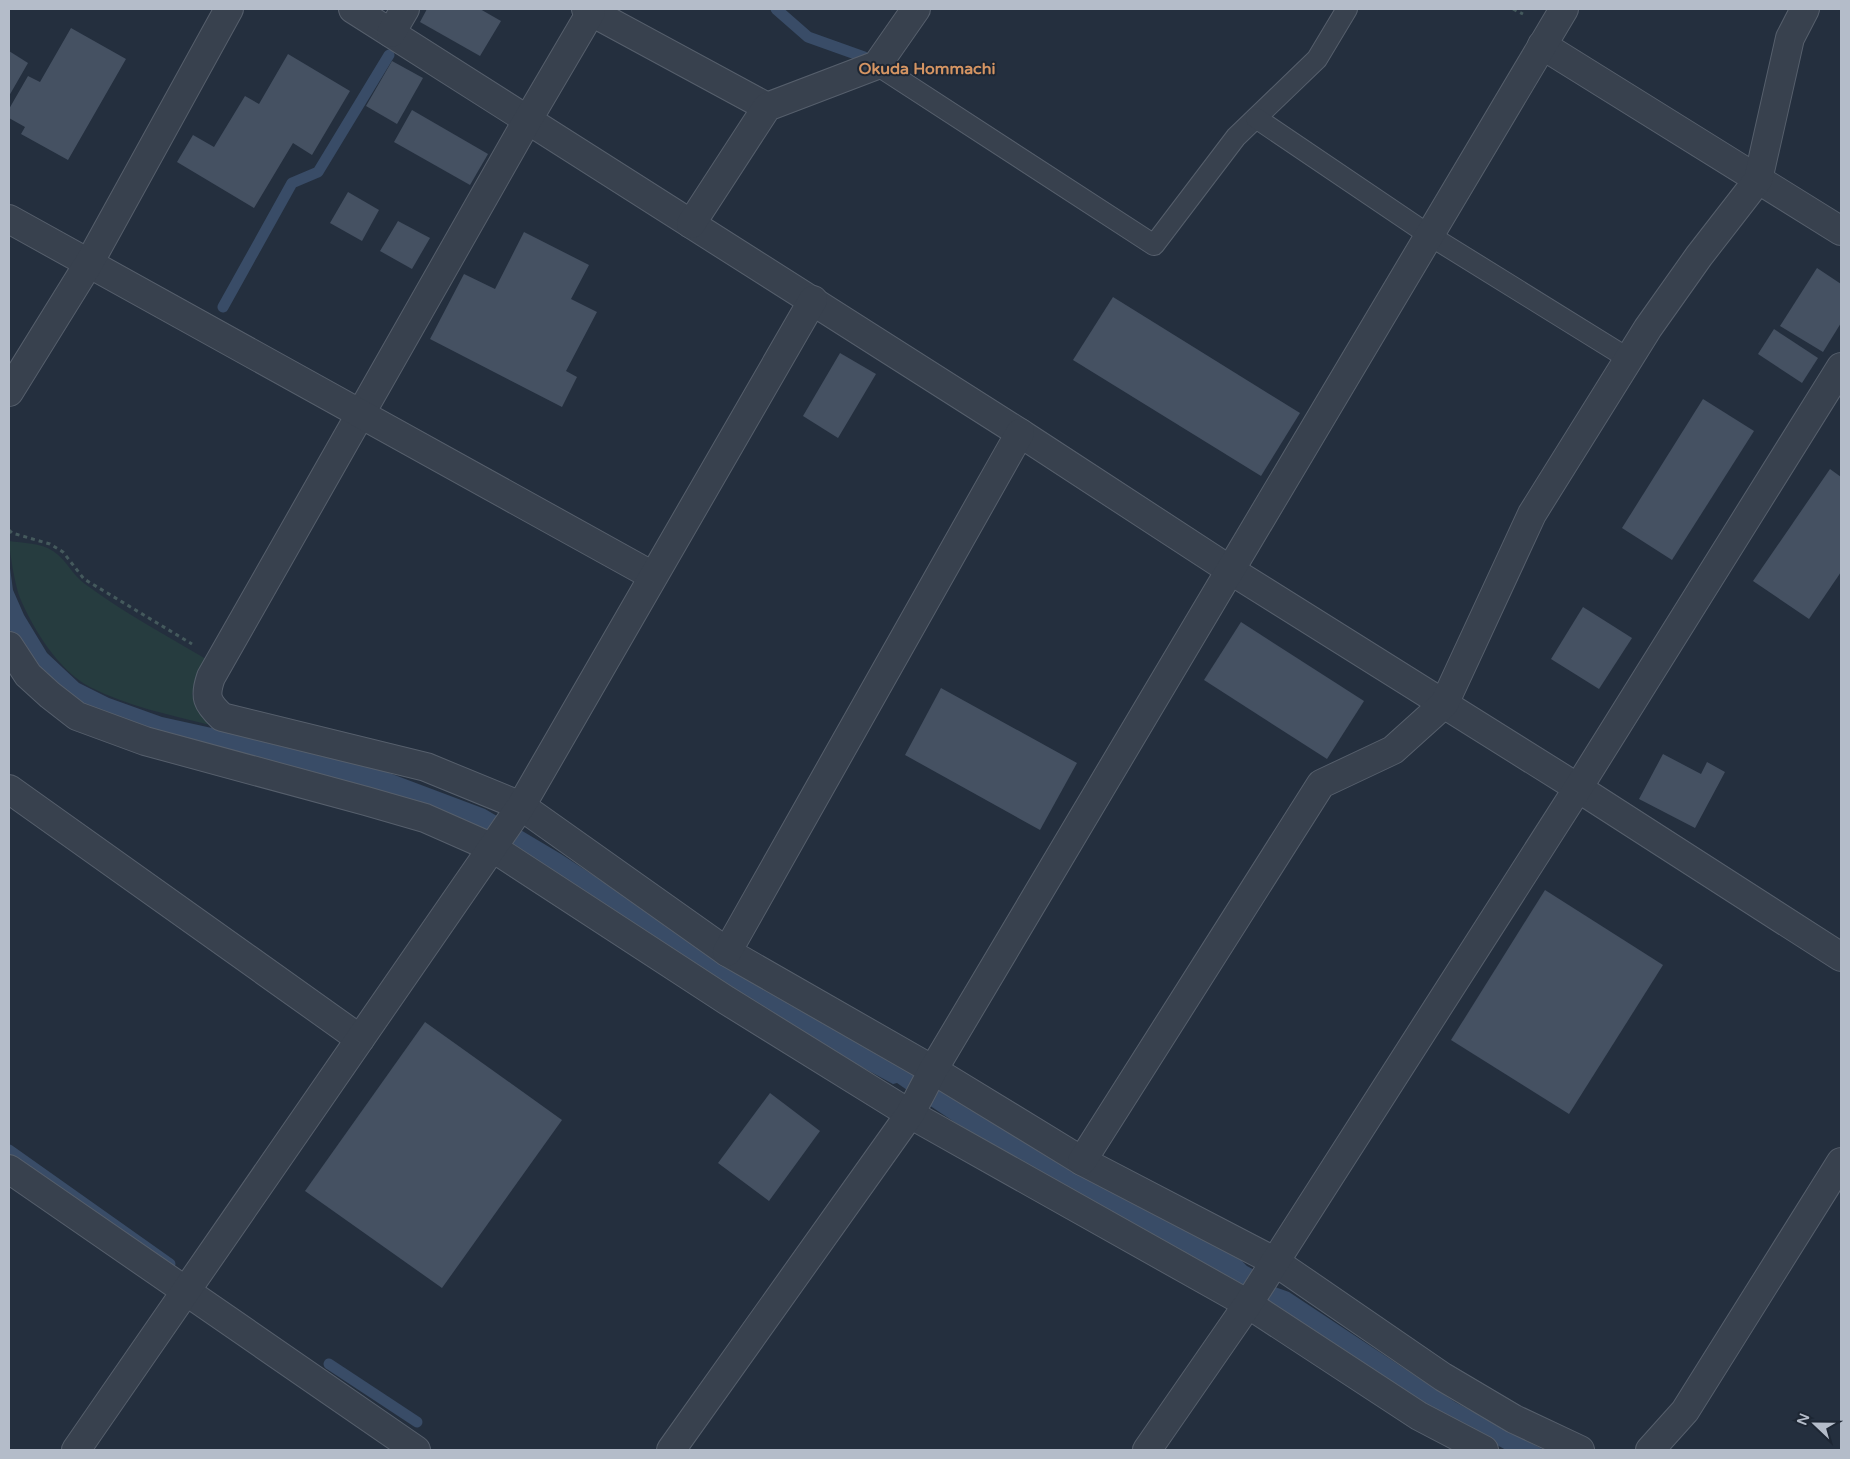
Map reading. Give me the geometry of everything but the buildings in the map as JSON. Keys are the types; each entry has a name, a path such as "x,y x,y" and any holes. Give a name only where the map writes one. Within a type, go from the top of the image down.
{"street":[{"path":"9,392 89,263 229,9"},
{"path":"353,9 527,121 813,300 1230,570 1578,788 1841,957"},
{"path":"391,33 405,9"},
{"path":"691,224 767,106 877,65 916,9"},
{"path":"671,1450 910,1114 933,1070 1564,9"},
{"path":"1082,1161 1321,784 1393,750 1444,704 1532,514 1629,359 1699,256 1758,180 1790,38 1805,9"},
{"path":"767,106 589,10 220,660 206,691 210,706 222,717 426,767 521,806 726,952 933,1070 1082,1161 1274,1261 1443,1377 1514,1419 1580,1450"},
{"path":"1542,45 1841,232"},
{"path":"9,219 653,576"},
{"path":"76,1450 521,806 813,300"},
{"path":"1147,1450 1248,1304 1578,788 1841,367"},
{"path":"726,952 1020,433"},
{"path":"9,646 28,675 76,716 145,741 425,818 493,848 726,1000 910,1114 1248,1304 1419,1416 1484,1450"},
{"path":"9,789 360,1039"},
{"path":"1650,1450 1685,1412 1841,1162"},
{"path":"9,1169 187,1290 416,1450"}],"lane":[{"path":"877,65 1154,245 1236,137 1316,59 1347,9"},
{"path":"1256,118 1429,235 1629,359"}],"path":[{"path":"9,530 12,533 50,544 64,552 84,579 220,660"}],"green space":[{"path":"9,541 48,548 62,559 80,580 99,594 206,659 192,694 198,710 210,725 119,700 90,687 68,671 48,648 25,610 16,586"}],"water":[{"path":"9,561 13,590 24,615 47,653 79,683 109,698 162,717 239,734 384,771 485,809 561,854 666,923 1136,1203 1241,1260 1247,1266 1278,1283 1275,1287 1289,1292 1455,1402 1544,1450 1506,1450 1441,1414 1284,1313 1267,1299 1032,1170 897,1083 893,1084 845,1058 699,970 488,831 396,795 233,757 73,702 19,649 9,628"}],"waterway":[{"path":"776,9 808,37 864,57"},
{"path":"223,307 292,183 318,172 389,55"},
{"path":"9,1150 170,1264"},
{"path":"329,1364 417,1422"}],"district":[{"name":"Okuda Hommachi","path":"927,68"}]}
